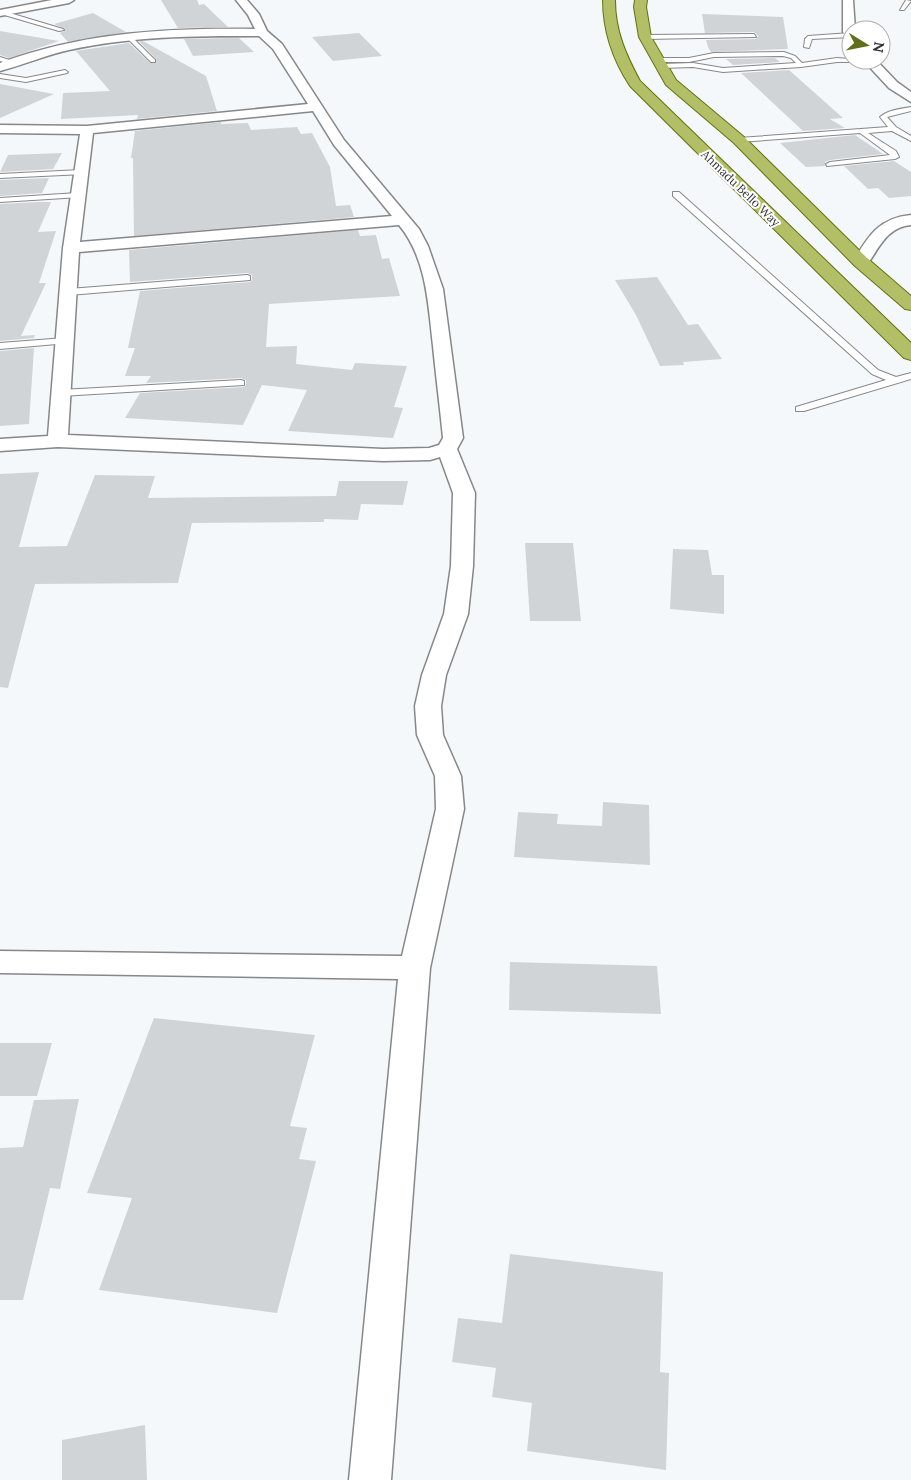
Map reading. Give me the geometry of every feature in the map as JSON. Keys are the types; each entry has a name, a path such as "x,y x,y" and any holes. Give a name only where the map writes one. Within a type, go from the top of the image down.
{"main road":[{"name":"Ahmadu Bello Way","path":"609,0 615,46 634,83 911,354"},
{"path":"641,0 640,6 645,37 671,82 739,140 861,262 911,305"}],"street":[{"path":"1,13 69,0"},
{"path":"0,445 58,441 383,455 430,454 447,449 453,438 435,289 432,274 420,245 413,232 339,142 278,47 262,33 253,14 241,0"},
{"path":"848,0 848,20"},
{"path":"2,70 61,48 130,36 186,32 262,33"},
{"path":"879,70 893,85 911,98"},
{"path":"0,129 87,130 317,106"},
{"path":"58,441 71,248 87,130"},
{"path":"71,248 402,220"},
{"path":"861,262 874,238 885,228 891,224 911,220"},
{"path":"370,1480 415,968 450,810 448,776 430,734 428,706 434,675 456,614 462,566 464,493 447,449"},
{"path":"0,962 415,968"}],"lane":[{"path":"902,9 909,0"},
{"path":"1,13 62,30"},
{"path":"807,47 810,37 841,35"},
{"path":"130,36 153,61"},
{"path":"645,37 754,36"},
{"path":"659,63 714,55 784,54 794,57 801,66"},
{"path":"659,63 693,65 723,70 801,66 841,60"},
{"path":"2,70 33,79 65,72"},
{"path":"911,109 888,114 883,117 892,129 911,139"},
{"path":"739,140 892,129"},
{"path":"830,164 895,157 893,153 861,131"},
{"path":"0,176 81,172"},
{"path":"676,194 876,372 894,380"},
{"path":"0,200 78,196"},
{"path":"68,292 247,278"},
{"path":"0,346 65,341"},
{"path":"800,409 911,376"},
{"path":"61,393 241,383"}],"building":[{"path":"161,0 197,0 199,5 204,4 228,27 178,28"},
{"path":"93,13 126,32 68,42 60,33 65,31 65,29 54,24"},
{"path":"702,14 783,17 788,49 711,52 706,40 756,39 758,36 754,32 705,33"},
{"path":"0,31 59,41 9,58 0,55"},
{"path":"359,33 382,56 333,61 312,37"},
{"path":"239,38 254,52 193,56 184,39"},
{"path":"139,41 143,41 206,76 217,111 137,119 138,115 61,119 63,93 110,91 76,51 129,43 150,63 156,63 156,59"},
{"path":"775,58 780,62 733,65 726,59"},
{"path":"789,70 843,118 830,119 845,128 803,131 741,73"},
{"path":"0,84 54,94 0,118"},
{"path":"221,122 221,124 248,123 251,130 297,127 301,134 312,133 330,167 336,206 350,205 354,217 134,236 133,158 131,158 135,131"},
{"path":"855,135 883,154 830,160 825,162 825,166 806,167 780,143"},
{"path":"62,153 53,169 0,172 8,155"},
{"path":"894,161 911,172 911,196 889,198 878,188 868,189 844,166"},
{"path":"49,178 42,193 0,196 0,180"},
{"path":"51,202 38,232 56,231 39,283 46,283 21,336 35,335 34,338 0,341 0,204"},
{"path":"358,230 360,236 376,235 382,259 389,258 400,296 269,304 266,347 297,346 296,364 352,370 355,363 407,366 394,407 403,408 393,438 288,431 307,390 262,385 243,425 125,418 140,393 244,387 246,385 246,380 241,378 146,383 151,376 125,376 135,348 128,348 140,291 250,282 252,280 252,275 247,273 130,282 129,250"},
{"path":"657,277 688,325 698,324 722,359 683,362 684,365 660,366 636,315 615,280"},
{"path":"34,348 29,424 0,426 0,351"},
{"path":"39,472 19,547 67,546 95,475 155,476 148,498 336,496 339,481 408,481 403,505 361,504 358,520 324,519 324,522 192,523 178,583 35,584 8,688 0,687 0,474"},
{"path":"525,543 573,543 581,621 530,621"},
{"path":"673,549 708,550 712,575 724,575 724,614 670,609"},
{"path":"603,802 649,805 650,865 514,857 518,812 558,814 557,824 602,826"},
{"path":"510,962 657,966 661,1014 509,1010"},
{"path":"154,1018 315,1035 290,1126 307,1128 299,1159 316,1161 277,1313 99,1290 132,1198 87,1193"},
{"path":"0,1043 52,1043 37,1096 0,1096"},
{"path":"79,1099 60,1189 50,1188 23,1300 0,1300 0,1148 23,1147 34,1100"},
{"path":"510,1254 663,1272 660,1372 669,1373 666,1470 527,1451 532,1403 492,1397 496,1368 452,1362 458,1318 502,1323"},
{"path":"145,1425 147,1480 62,1480 62,1440"}]}
